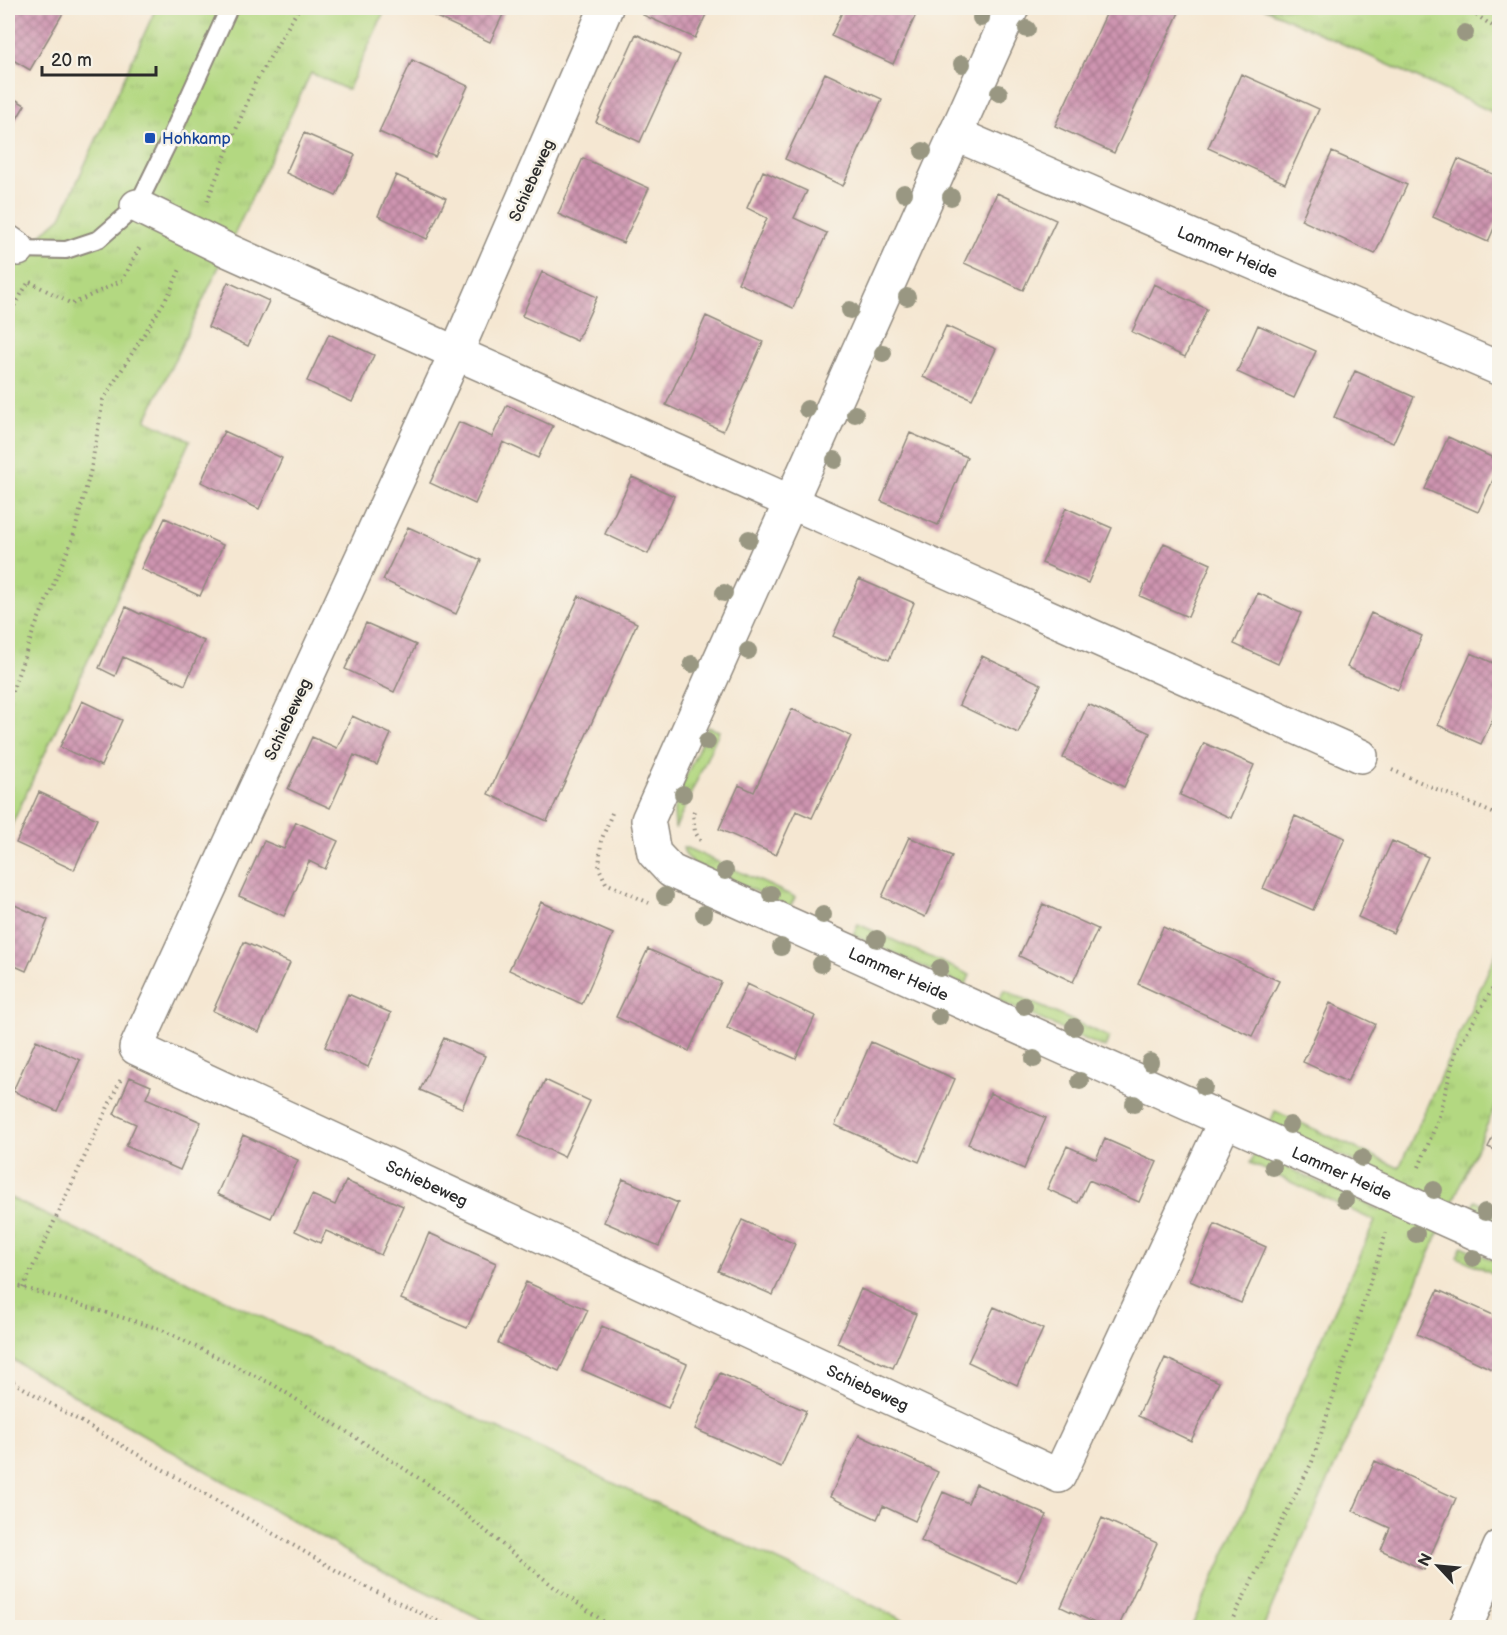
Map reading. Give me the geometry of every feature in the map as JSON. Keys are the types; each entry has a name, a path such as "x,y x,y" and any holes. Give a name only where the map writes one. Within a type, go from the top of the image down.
{"street":[{"name":"Schiebeweg","path":"606,8 456,353 136,1048 1059,1476 1225,1121"},
{"name":"Lammer Heide","path":"1012,8 648,820 654,853 671,871 1500,1244"},
{"name":"Lammer Heide","path":"955,134 1500,369"},
{"path":"146,211 194,235 834,523 1361,756"},
{"path":"1465,1628 1500,1547"}],"lane":[{"path":"13,245 66,250 99,239 146,211 167,145 229,8"}],"path":[{"path":"8,703 33,632 73,538 91,469 103,400 169,294 255,83 299,8"},
{"path":"1466,8 1500,32"},
{"path":"29,282 72,303 123,280 146,211"},
{"path":"1361,756 1500,816"},
{"path":"698,803 693,814 695,832 706,847"},
{"path":"614,808 601,841 599,868 602,876 606,883 659,907"},
{"path":"1228,1628 1312,1462 1386,1233 1419,1169 1438,1120 1456,1050 1500,976"},
{"path":"22,1288 136,1048"},
{"path":"1376,1229 1386,1233"},
{"path":"8,1283 160,1329 274,1385 431,1486 554,1587 613,1628"},
{"path":"8,1379 356,1582 452,1628"}],"green space":[{"path":"156,8 386,8 348,90 311,73 146,420 190,440 8,833 8,263 61,217"},
{"path":"1264,8 1499,8 1499,115"},
{"path":"708,727 719,731 675,829 674,810 679,792"},
{"path":"683,848 795,897 790,907 693,863"},
{"path":"858,924 970,975 965,986 853,935"},
{"path":"1499,947 1499,1098 1263,1627 1191,1628 1375,1221 1250,1163 1255,1153 1380,1210 1394,1180 1270,1123 1275,1111 1399,1168"},
{"path":"1004,990 1109,1037 1105,1048 999,1001"},
{"path":"8,1197 918,1627 498,1627 363,1561 8,1357"},
{"path":"1475,1201 1499,1212 1499,1226 1470,1213"},
{"path":"1462,1246 1499,1263 1499,1276 1457,1257"}],"building":[{"path":"8,8 66,8 30,70 8,57"},
{"path":"438,8 506,8 490,42 434,16"},
{"path":"647,8 709,8 695,38 643,15"},
{"path":"844,8 919,8 893,64 831,36"},
{"path":"1109,8 1181,8 1114,153 1055,126"},
{"path":"636,34 680,55 640,142 596,122"},
{"path":"412,60 468,86 435,157 379,132"},
{"path":"825,73 882,99 843,186 785,159"},
{"path":"1241,74 1319,109 1285,183 1208,148"},
{"path":"8,95 25,105 8,134"},
{"path":"304,133 355,155 336,196 286,173"},
{"path":"1332,152 1407,185 1375,254 1301,220"},
{"path":"583,158 649,188 623,243 558,214"},
{"path":"1458,159 1500,177 1500,214 1488,242 1433,217"},
{"path":"763,171 807,191 794,218 827,233 793,308 738,283 767,218 747,208"},
{"path":"396,175 446,198 427,239 378,216"},
{"path":"997,193 1056,220 1023,290 964,263"},
{"path":"542,272 597,297 577,341 522,316"},
{"path":"228,282 269,301 248,346 208,327"},
{"path":"1154,284 1207,309 1185,357 1132,332"},
{"path":"706,316 763,342 723,431 666,405"},
{"path":"1258,325 1316,351 1294,398 1237,372"},
{"path":"946,326 996,349 972,399 923,377"},
{"path":"329,334 374,355 352,402 307,381"},
{"path":"1355,371 1414,397 1393,443 1334,417"},
{"path":"507,405 553,426 538,458 503,442 475,504 430,483 459,422 492,437"},
{"path":"224,431 282,458 259,509 201,482"},
{"path":"910,433 967,457 938,525 881,501"},
{"path":"1448,437 1500,461 1478,512 1425,489"},
{"path":"632,477 674,496 648,554 605,534"},
{"path":"1066,508 1112,528 1088,583 1042,563"},
{"path":"165,518 223,545 200,596 141,569"},
{"path":"408,527 481,560 456,614 383,580"},
{"path":"1164,543 1211,564 1188,617 1140,596"},
{"path":"859,579 914,603 889,660 833,636"},
{"path":"1258,593 1301,613 1278,664 1234,644"},
{"path":"579,596 637,623 547,821 488,794"},
{"path":"126,607 204,641 185,685 123,657 115,676 99,668"},
{"path":"1371,613 1422,636 1398,690 1347,667"},
{"path":"366,623 416,645 394,692 345,669"},
{"path":"1471,653 1500,666 1500,704 1481,744 1438,725"},
{"path":"982,656 1041,684 1018,733 959,705"},
{"path":"82,701 122,720 101,766 60,747"},
{"path":"1088,704 1150,733 1124,787 1063,758"},
{"path":"792,709 851,736 812,818 796,811 776,855 719,829 739,785 754,792"},
{"path":"352,716 391,734 377,765 354,755 330,808 288,789 312,737 337,748"},
{"path":"1204,743 1254,765 1231,818 1180,795"},
{"path":"39,792 97,819 74,870 16,843"},
{"path":"1295,816 1345,838 1313,910 1263,888"},
{"path":"296,822 338,841 325,869 309,861 284,916 239,896 264,841 284,849"},
{"path":"909,837 952,856 925,917 882,897"},
{"path":"1392,841 1428,857 1393,933 1358,917"},
{"path":"8,902 48,920 26,971 8,963"},
{"path":"541,902 613,934 582,1004 509,970"},
{"path":"1043,904 1098,929 1073,982 1019,956"},
{"path":"1163,927 1279,981 1252,1036 1138,984"},
{"path":"244,942 290,963 259,1032 213,1011"},
{"path":"648,949 721,982 689,1051 616,1017"},
{"path":"747,984 815,1016 796,1059 727,1028"},
{"path":"348,994 391,1013 368,1067 325,1047"},
{"path":"1330,1003 1375,1024 1347,1082 1303,1062"},
{"path":"444,1038 485,1056 462,1108 420,1090"},
{"path":"36,1040 80,1060 57,1111 13,1091"},
{"path":"871,1042 955,1079 919,1162 835,1125"},
{"path":"130,1077 151,1086 146,1098 201,1122 180,1170 126,1146 136,1124 114,1114"},
{"path":"545,1080 590,1101 564,1157 519,1136"},
{"path":"990,1093 1046,1118 1024,1169 968,1144"},
{"path":"1500,1123 1500,1152 1488,1147"},
{"path":"243,1135 298,1160 271,1218 217,1194"},
{"path":"1105,1139 1157,1162 1139,1202 1089,1180 1078,1203 1047,1189 1067,1146 1096,1159"},
{"path":"623,1179 678,1203 659,1246 604,1222"},
{"path":"346,1181 403,1206 381,1255 326,1231 320,1243 295,1231 312,1195 335,1205"},
{"path":"742,1220 795,1244 773,1295 718,1271"},
{"path":"1215,1224 1266,1247 1241,1303 1190,1281"},
{"path":"429,1233 496,1263 467,1328 401,1299"},
{"path":"526,1282 588,1310 559,1371 498,1343"},
{"path":"861,1289 916,1314 893,1368 837,1343"},
{"path":"1438,1290 1500,1318 1500,1373 1417,1334"},
{"path":"994,1307 1043,1329 1017,1385 968,1362"},
{"path":"602,1326 687,1364 668,1408 582,1370"},
{"path":"1165,1358 1219,1382 1191,1441 1138,1416"},
{"path":"720,1373 806,1411 781,1467 695,1429"},
{"path":"859,1435 938,1472 915,1521 883,1506 877,1519 830,1497"},
{"path":"1375,1461 1456,1498 1424,1570 1381,1550 1390,1528 1353,1511"},
{"path":"976,1484 1047,1515 1016,1583 921,1541 943,1492 968,1503"},
{"path":"1102,1518 1157,1543 1118,1628 1105,1628 1061,1607"}],"place":[{"name":"Hohkamp","path":"150,138"}]}
